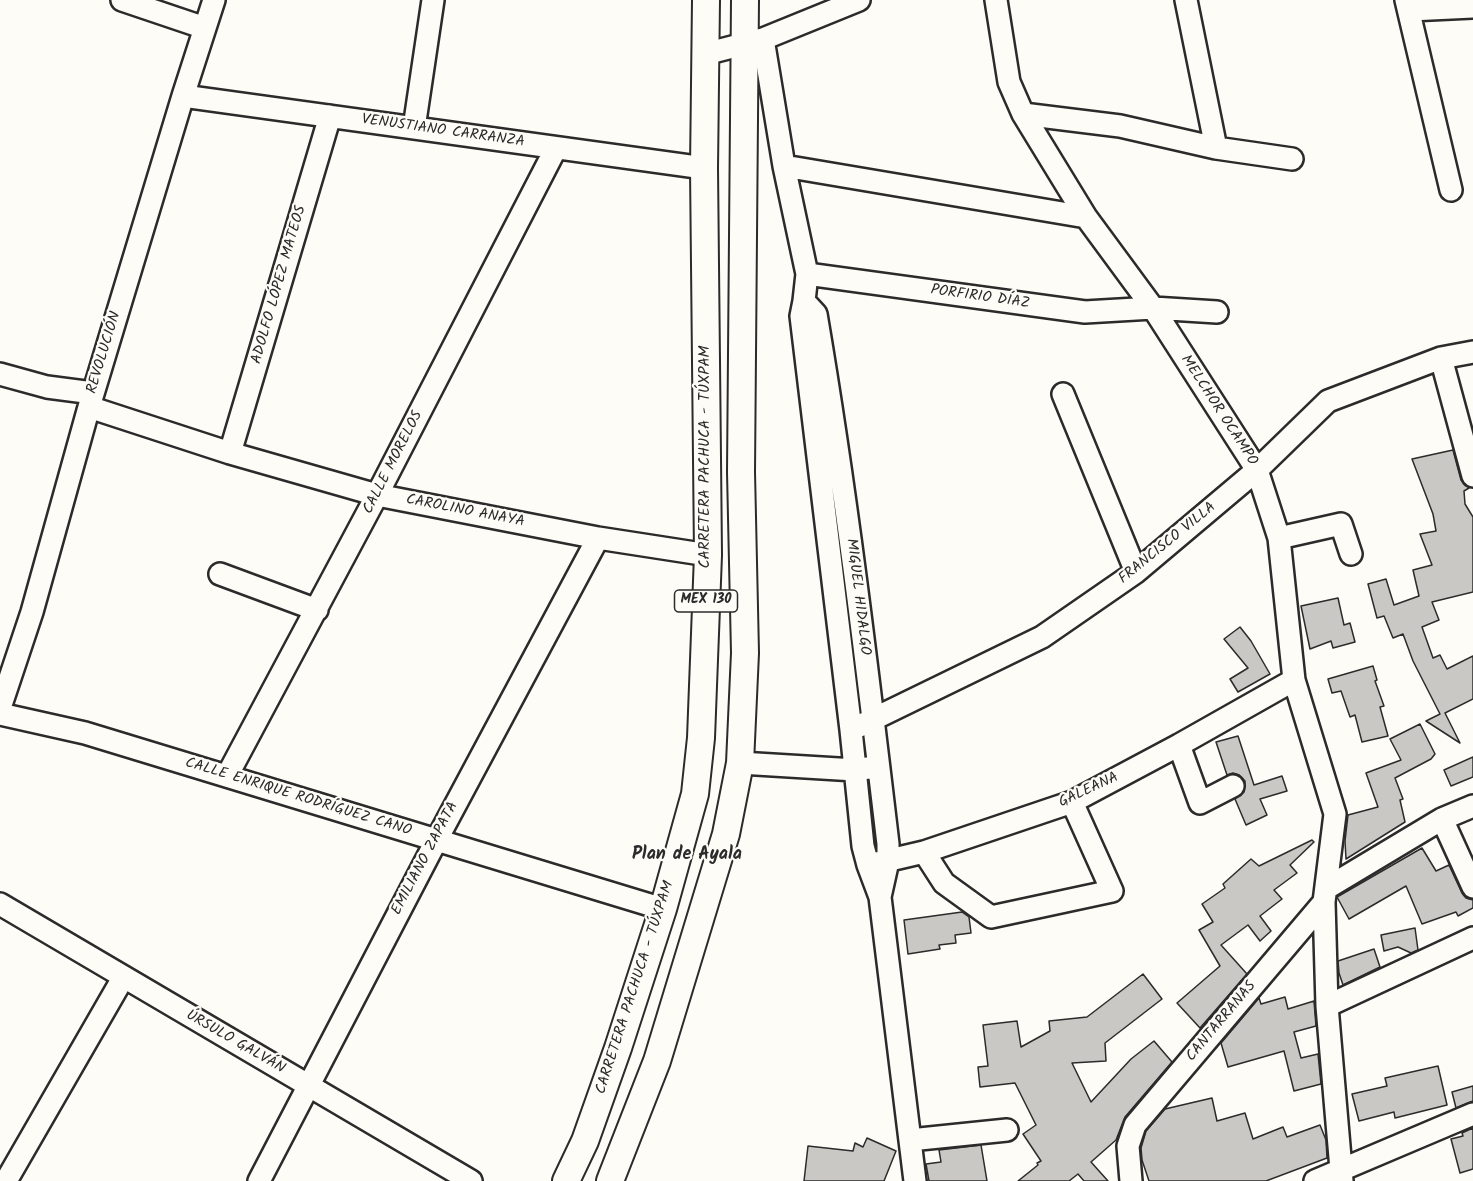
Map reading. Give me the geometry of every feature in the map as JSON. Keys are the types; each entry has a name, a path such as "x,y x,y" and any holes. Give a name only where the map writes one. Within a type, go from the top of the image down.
{"main road":[{"name":"CARRETERA PACHUCA - TÚXPAM","path":"566,1181 585,1141 663,909 694,794 701,738 708,555 704,168 706,0"},
{"name":"MEX 130","path":"610,1181 657,1061 726,834 740,763 745,653 741,472 754,41 745,0"}],"street":[{"path":"122,0 205,28"},
{"name":"REVOLUCIÓN","path":"0,708 32,612 91,400 214,0"},
{"path":"414,128 433,0"},
{"path":"705,54 754,41 859,0"},
{"name":"MELCHOR OCAMPO","path":"996,0 1009,82 1023,114 1086,217 1153,308 1257,470 1279,538 1294,680 1335,814 1325,895 1327,1006 1341,1175"},
{"path":"1186,0 1216,148"},
{"path":"1451,190 1408,5 1473,7"},
{"name":"MIGUEL HIDALGO","path":"754,41 807,274 801,316 863,846 878,863"},
{"name":"VENUSTIANO CARRANZA","path":"183,96 704,168"},
{"path":"1023,114 1120,126 1216,148 1292,159"},
{"name":"ADOLFO LÓPEZ MATEOS","path":"230,453 330,116"},
{"name":"CALLE MORELOS","path":"227,776 377,495 556,148"},
{"path":"784,166 1086,217"},
{"name":"PORFIRIO DÍAZ","path":"807,274 1084,312 1153,308 1217,312"},
{"name":"MIGUEL HIDALGO","path":"804,301 816,314 840,466 873,719 879,767 880,897 915,1181"},
{"name":"FRANCISCO VILLA","path":"851,730 1042,637 1136,572 1257,470 1328,400 1441,358 1473,352"},
{"path":"1441,358 1473,476"},
{"name":"CAROLINO ANAYA","path":"0,374 91,400 230,453 377,495 598,538 708,555"},
{"path":"1063,394 1136,572"},
{"path":"819,468 840,466"},
{"path":"1279,538 1341,524 1351,554"},
{"name":"EMILIANO ZAPATA","path":"258,1181 598,538"},
{"path":"220,574 316,610"},
{"name":"GALEANA","path":"878,863 924,852 1072,802 1294,680"},
{"name":"CALLE ENRIQUE RODRÍGUEZ CANO","path":"0,714 85,733 663,909"},
{"path":"1179,745 1200,802 1233,786"},
{"path":"740,763 855,770 879,767"},
{"path":"924,852 944,882 991,917 1112,891 1072,802"},
{"name":"CANTARRANAS","path":"1131,1181 1128,1146 1135,1125 1325,895 1442,819 1473,806"},
{"path":"1442,819 1473,887"},
{"name":"ÚRSULO GALVÁN","path":"0,904 471,1181"},
{"path":"1327,1006 1473,938"},
{"path":"6,1181 123,978"},
{"path":"1315,1181 1341,1175 1473,1114"},
{"path":"898,1181 911,1149 1007,1130"}],"building":[{"path":"1453,450 1461,480 1469,488 1464,491 1465,504 1473,517 1473,592 1432,602 1439,620 1422,627 1433,658 1440,655 1447,669 1473,656 1473,699 1445,713 1460,743 1426,721 1440,714 1413,661 1403,634 1393,638 1384,616 1377,618 1368,584 1386,579 1394,605 1419,596 1413,570 1432,565 1420,534 1436,531 1433,514 1412,459"},
{"path":"1338,598 1344,625 1350,623 1355,642 1333,648 1331,641 1310,649 1301,606"},
{"path":"1240,627 1270,674 1238,692 1230,679 1248,668 1224,639"},
{"path":"1373,666 1377,680 1375,681 1384,706 1380,707 1388,736 1362,742 1355,715 1350,717 1341,691 1332,693 1328,679"},
{"path":"1420,724 1435,754 1431,759 1395,778 1403,799 1400,800 1405,822 1346,859 1345,841 1348,815 1378,807 1366,773 1401,760 1390,739"},
{"path":"1238,736 1254,785 1282,776 1287,791 1260,799 1267,815 1246,825 1235,799 1244,792 1245,781 1233,773 1227,775 1216,742"},
{"path":"1473,757 1473,777 1451,786 1444,770"},
{"path":"1312,840 1314,842 1290,865 1297,873 1274,890 1282,899 1260,916 1271,931 1260,941 1248,925 1221,945 1247,974 1200,1028 1177,1003 1220,966 1199,930 1213,922 1202,904 1225,888 1223,884 1251,859 1259,866"},
{"path":"1422,848 1436,871 1449,865 1462,893 1466,898 1473,900 1473,908 1458,916 1456,912 1422,924 1406,886 1349,919 1337,897"},
{"path":"962,912 969,917 971,933 955,935 956,943 939,945 940,949 908,954 904,920"},
{"path":"1415,928 1418,950 1411,953 1398,947 1384,951 1381,935"},
{"path":"1374,949 1380,967 1343,985 1338,961"},
{"path":"1143,974 1162,999 1105,1043 1106,1061 1072,1063 1091,1102 1131,1059 1154,1041 1172,1062 1125,1117 1116,1140 1091,1162 1108,1181 1084,1181 1078,1174 1069,1181 1018,1181 1041,1161 1023,1134 1036,1125 1015,1083 980,1087 978,1067 988,1066 983,1025 1017,1021 1021,1047 1050,1031 1049,1021 1087,1017"},
{"path":"1285,997 1288,1009 1314,1001 1316,1026 1294,1032 1301,1058 1318,1054 1321,1084 1294,1091 1284,1051 1228,1067 1221,1043 1259,998 1261,1004"},
{"path":"1438,1066 1447,1105 1395,1118 1394,1112 1359,1121 1352,1094 1387,1086 1385,1078"},
{"path":"1473,1086 1473,1101 1456,1108 1452,1092"},
{"path":"1212,1098 1217,1121 1245,1113 1253,1139 1283,1127 1287,1137 1320,1125 1326,1140 1327,1158 1266,1181 1149,1181 1142,1160 1141,1148 1146,1131 1165,1109"},
{"path":"1473,1128 1473,1169 1460,1173 1451,1139 1463,1136 1462,1133"},
{"path":"867,1138 896,1151 884,1181 804,1181 808,1146 853,1151 855,1143 863,1147"},
{"path":"981,1145 987,1181 929,1181 926,1164 941,1162 939,1150"}],"district":[{"name":"Plan de Ayala","path":"687,856"}]}
